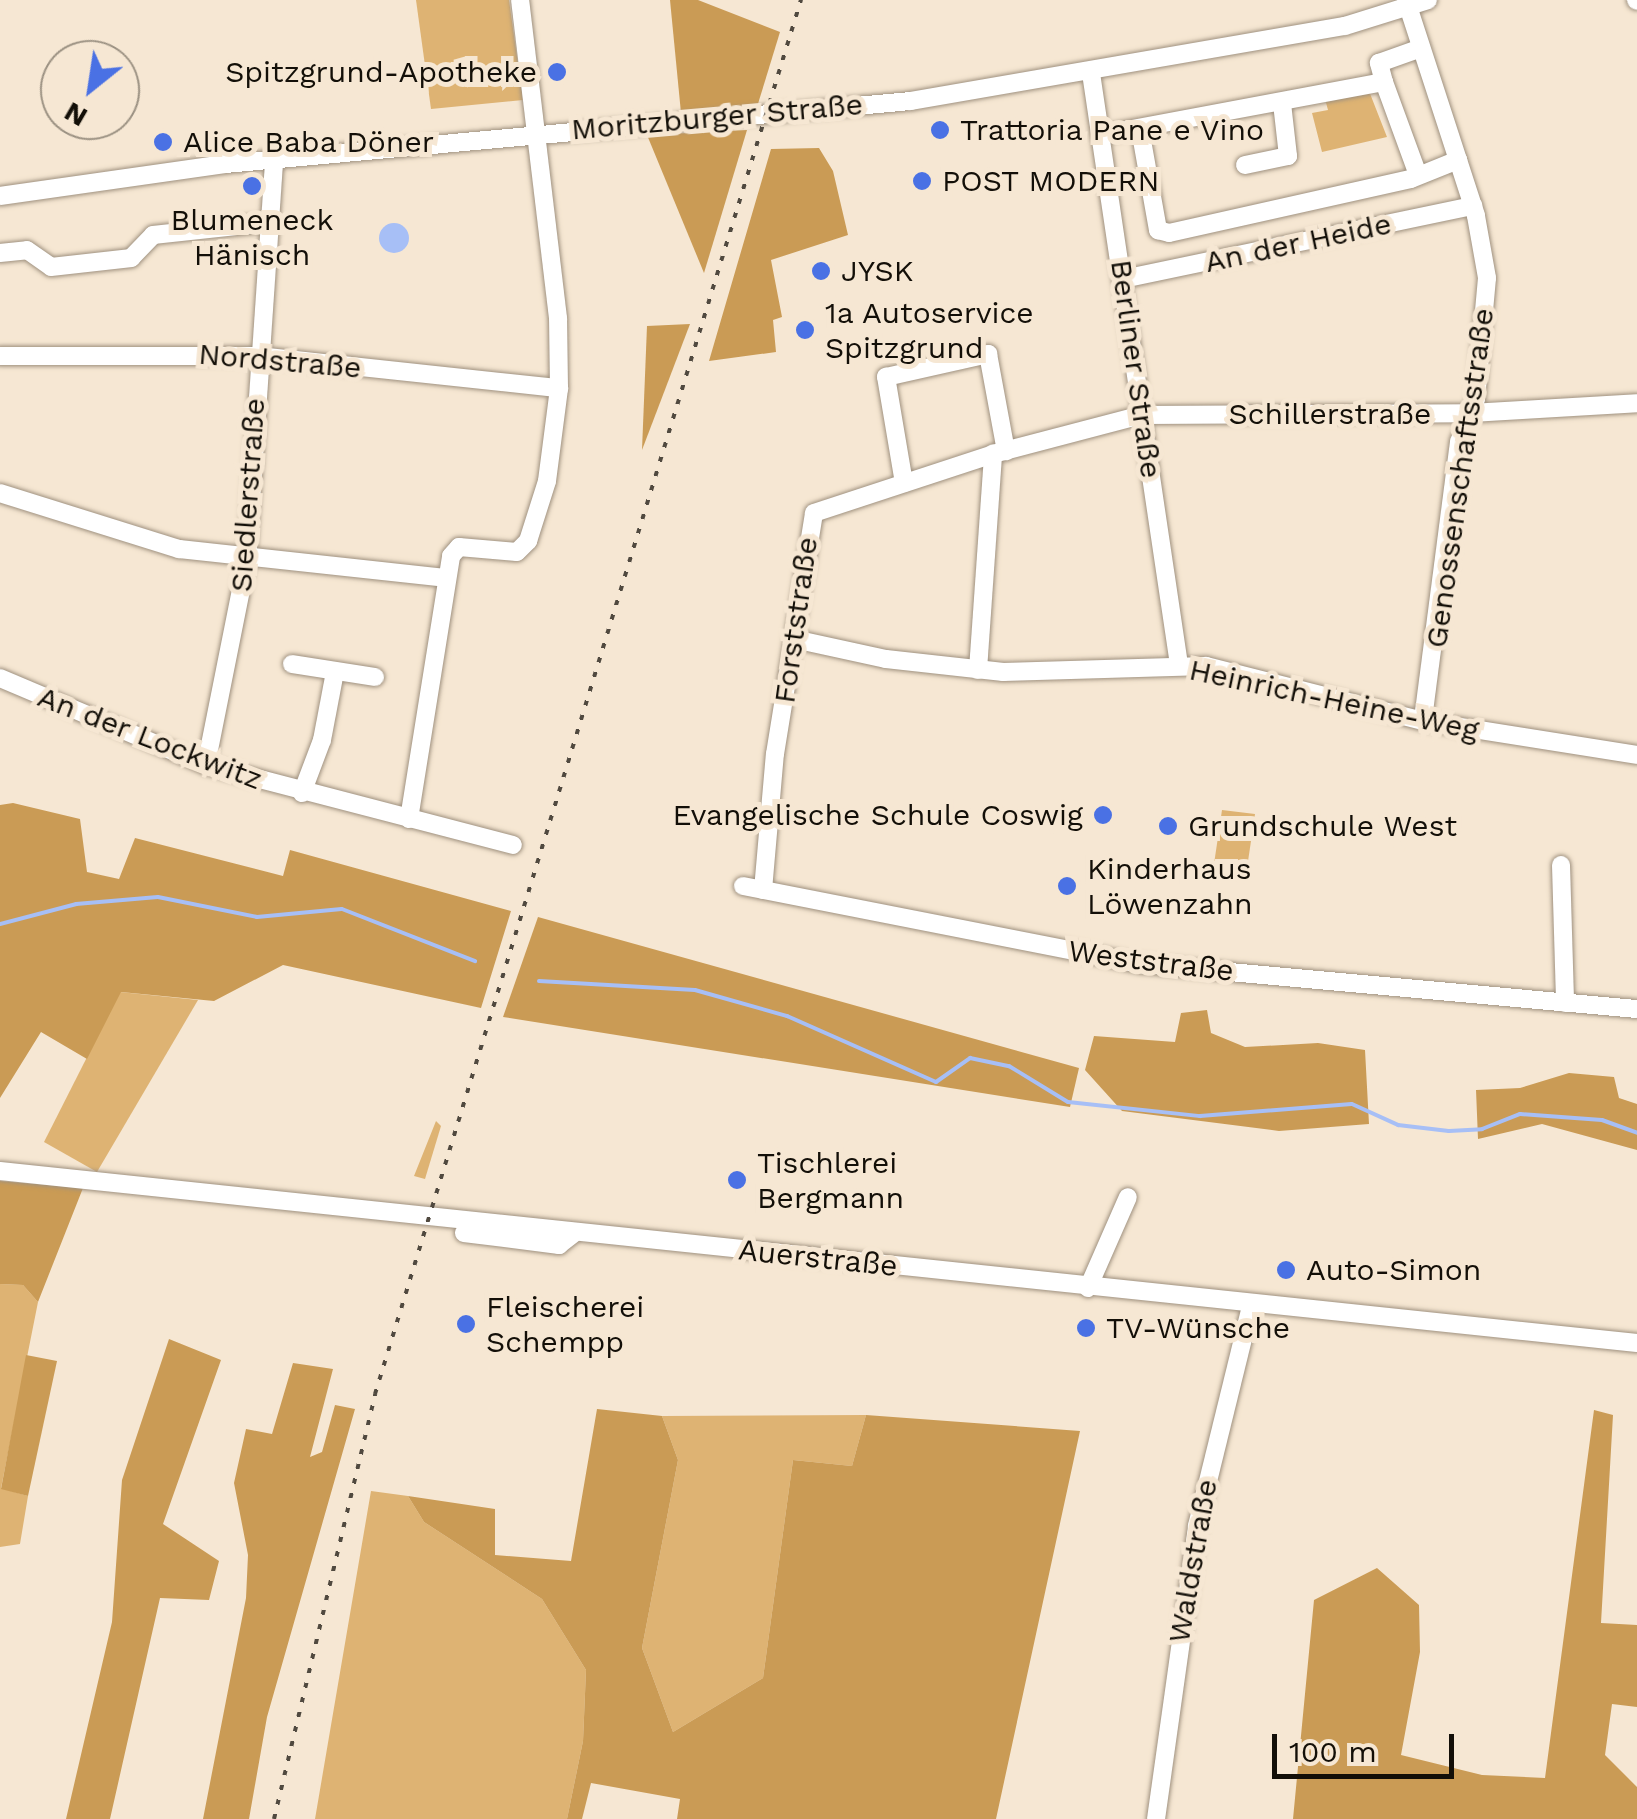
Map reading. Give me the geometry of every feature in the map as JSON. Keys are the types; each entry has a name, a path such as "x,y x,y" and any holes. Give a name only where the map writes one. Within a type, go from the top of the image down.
{"street":[{"path":"409,819 444,578 459,547 517,552 528,542 546,481 559,388 558,318 520,0"},
{"name":"Moritzburger Straße","path":"0,196 274,160 534,132 910,101 1345,26 1415,2"},
{"name":"Genossenschaftsstraße","path":"1415,2 1418,49 1473,206 1487,290 1471,413 1459,442 1423,721"},
{"path":"1417,172 1379,63 1418,49"},
{"name":"Berliner Straße","path":"1091,72 1179,666"},
{"path":"1100,135 1384,82"},
{"path":"1244,165 1288,156 1282,103"},
{"path":"1140,130 1158,230 1169,233 1458,160"},
{"name":"Siedlerstraße","path":"206,765 247,559 258,356 273,222 274,160"},
{"path":"0,185 0,196"},
{"name":"An der Heide","path":"1123,279 1473,206"},
{"path":"0,253 27,250 51,267 132,258 153,235 273,222"},
{"path":"904,482 886,377 988,354 1000,452 978,670"},
{"name":"Nordstraße","path":"0,356 258,356 559,388"},
{"name":"Schillerstraße","path":"1142,415 1471,413 1637,403"},
{"name":"Forststraße","path":"763,890 814,512 1000,452 1142,415"},
{"path":"0,493 178,549 444,578"},
{"name":"Heinrich-Heine-Weg","path":"794,639 978,670 1098,673 1206,666 1423,721 1637,755"},
{"path":"292,664 375,676"},
{"name":"An der Lockwitz","path":"302,793 322,740 335,672"},
{"name":"An der Lockwitz","path":"0,678 206,765 513,845"},
{"path":"1561,864 1565,1003"},
{"name":"Weststraße","path":"742,886 1142,964 1637,1009"},
{"name":"Auerstraße","path":"0,1171 1251,1306 1637,1343"},
{"path":"1088,1288 1128,1196"},
{"path":"464,1232 559,1244 573,1234"},
{"name":"Waldstraße","path":"1156,1819 1197,1526 1251,1306"}],"shaded area":[{"path":"416,0 509,0 523,100 431,109"},
{"path":"670,0 698,0 780,32 757,107 681,113"},
{"path":"1369,91 1387,137 1322,152 1312,113 1328,110 1325,99"},
{"path":"747,130 704,273 647,135"},
{"path":"819,148 833,171 848,235 771,260 782,317 773,320 776,352 709,361 771,149"},
{"path":"690,324 642,450 647,326"},
{"path":"13,803 80,819 87,872 119,879 135,838 283,876 290,850 511,911 481,1008 283,965 214,1001 121,992 87,1059 41,1032 0,1098 0,805"},
{"path":"1222,810 1255,814 1247,868 1214,864"},
{"path":"538,917 1079,1068 1070,1107 503,1017"},
{"path":"120,992 198,1000 97,1172 44,1142"},
{"path":"1207,1010 1211,1033 1245,1047 1318,1043 1365,1050 1369,1124 1279,1131 1122,1111 1085,1070 1094,1036 1175,1042 1181,1013"},
{"path":"1569,1073 1614,1077 1619,1098 1637,1104 1637,1150 1542,1124 1478,1139 1476,1090 1520,1088"},
{"path":"436,1121 441,1126 425,1179 414,1176"},
{"path":"0,1181 83,1188 38,1302 23,1285 0,1284"},
{"path":"0,1284 23,1285 38,1302 1,1488 28,1496 20,1544 0,1547"},
{"path":"169,1339 221,1360 163,1524 219,1561 209,1600 160,1598 110,1819 66,1819 112,1622 122,1480"},
{"path":"26,1355 57,1361 28,1496 1,1489"},
{"path":"293,1363 333,1369 310,1457 322,1452 335,1405 355,1409 267,1717 249,1819 203,1819 246,1598 248,1555 234,1483 246,1429 272,1434"},
{"path":"597,1409 662,1416 678,1460 642,1648 673,1732 763,1678 793,1460 852,1466 866,1415 1080,1431 996,1819 677,1819 680,1799 591,1783 582,1819 567,1819 583,1741 586,1670 542,1599 424,1522 408,1496 495,1509 495,1555 571,1561"},
{"path":"1594,1410 1613,1415 1601,1623 1637,1625 1637,1707 1612,1704 1605,1755 1637,1787 1637,1819 1293,1819 1314,1600 1377,1568 1419,1605 1420,1652 1401,1755 1482,1775 1545,1778"},
{"path":"866,1415 852,1466 793,1460 763,1678 673,1732 642,1648 678,1460 662,1416"},
{"path":"371,1491 408,1496 424,1522 542,1599 586,1670 583,1741 567,1819 315,1819"}],"water":[{"path":"394,223 408,232 409,238 400,252 394,253 380,244 379,238 388,224"}],"waterway":[{"path":"0,924 76,904 158,897 257,917 342,909 475,961"},
{"path":"539,981 695,990 787,1016 936,1082 970,1058 1009,1066 1068,1102 1200,1116 1352,1104 1398,1125 1449,1131 1482,1129 1520,1114 1602,1120 1637,1133"}],"railway":[{"path":"274,1819 375,1394 801,0"}],"place":[{"name":"Spitzgrund-Apotheke","path":"557,72"},
{"name":"Trattoria Pane e Vino","path":"940,130"},
{"name":"Alice Baba Döner","path":"163,142"},
{"name":"POST MODERN","path":"922,181"},
{"name":"Blumeneck Hänisch","path":"252,186"},
{"name":"JYSK","path":"821,271"},
{"name":"1a Autoservice Spitzgrund","path":"805,330"},
{"name":"Evangelische Schule Coswig","path":"1103,815"},
{"name":"Grundschule West","path":"1168,826"},
{"name":"Kinderhaus Löwenzahn","path":"1067,886"},
{"name":"Tischlerei Bergmann","path":"737,1180"},
{"name":"Auto-Simon","path":"1286,1270"},
{"name":"Fleischerei Schempp","path":"466,1324"},
{"name":"TV-Wünsche","path":"1086,1328"}]}
